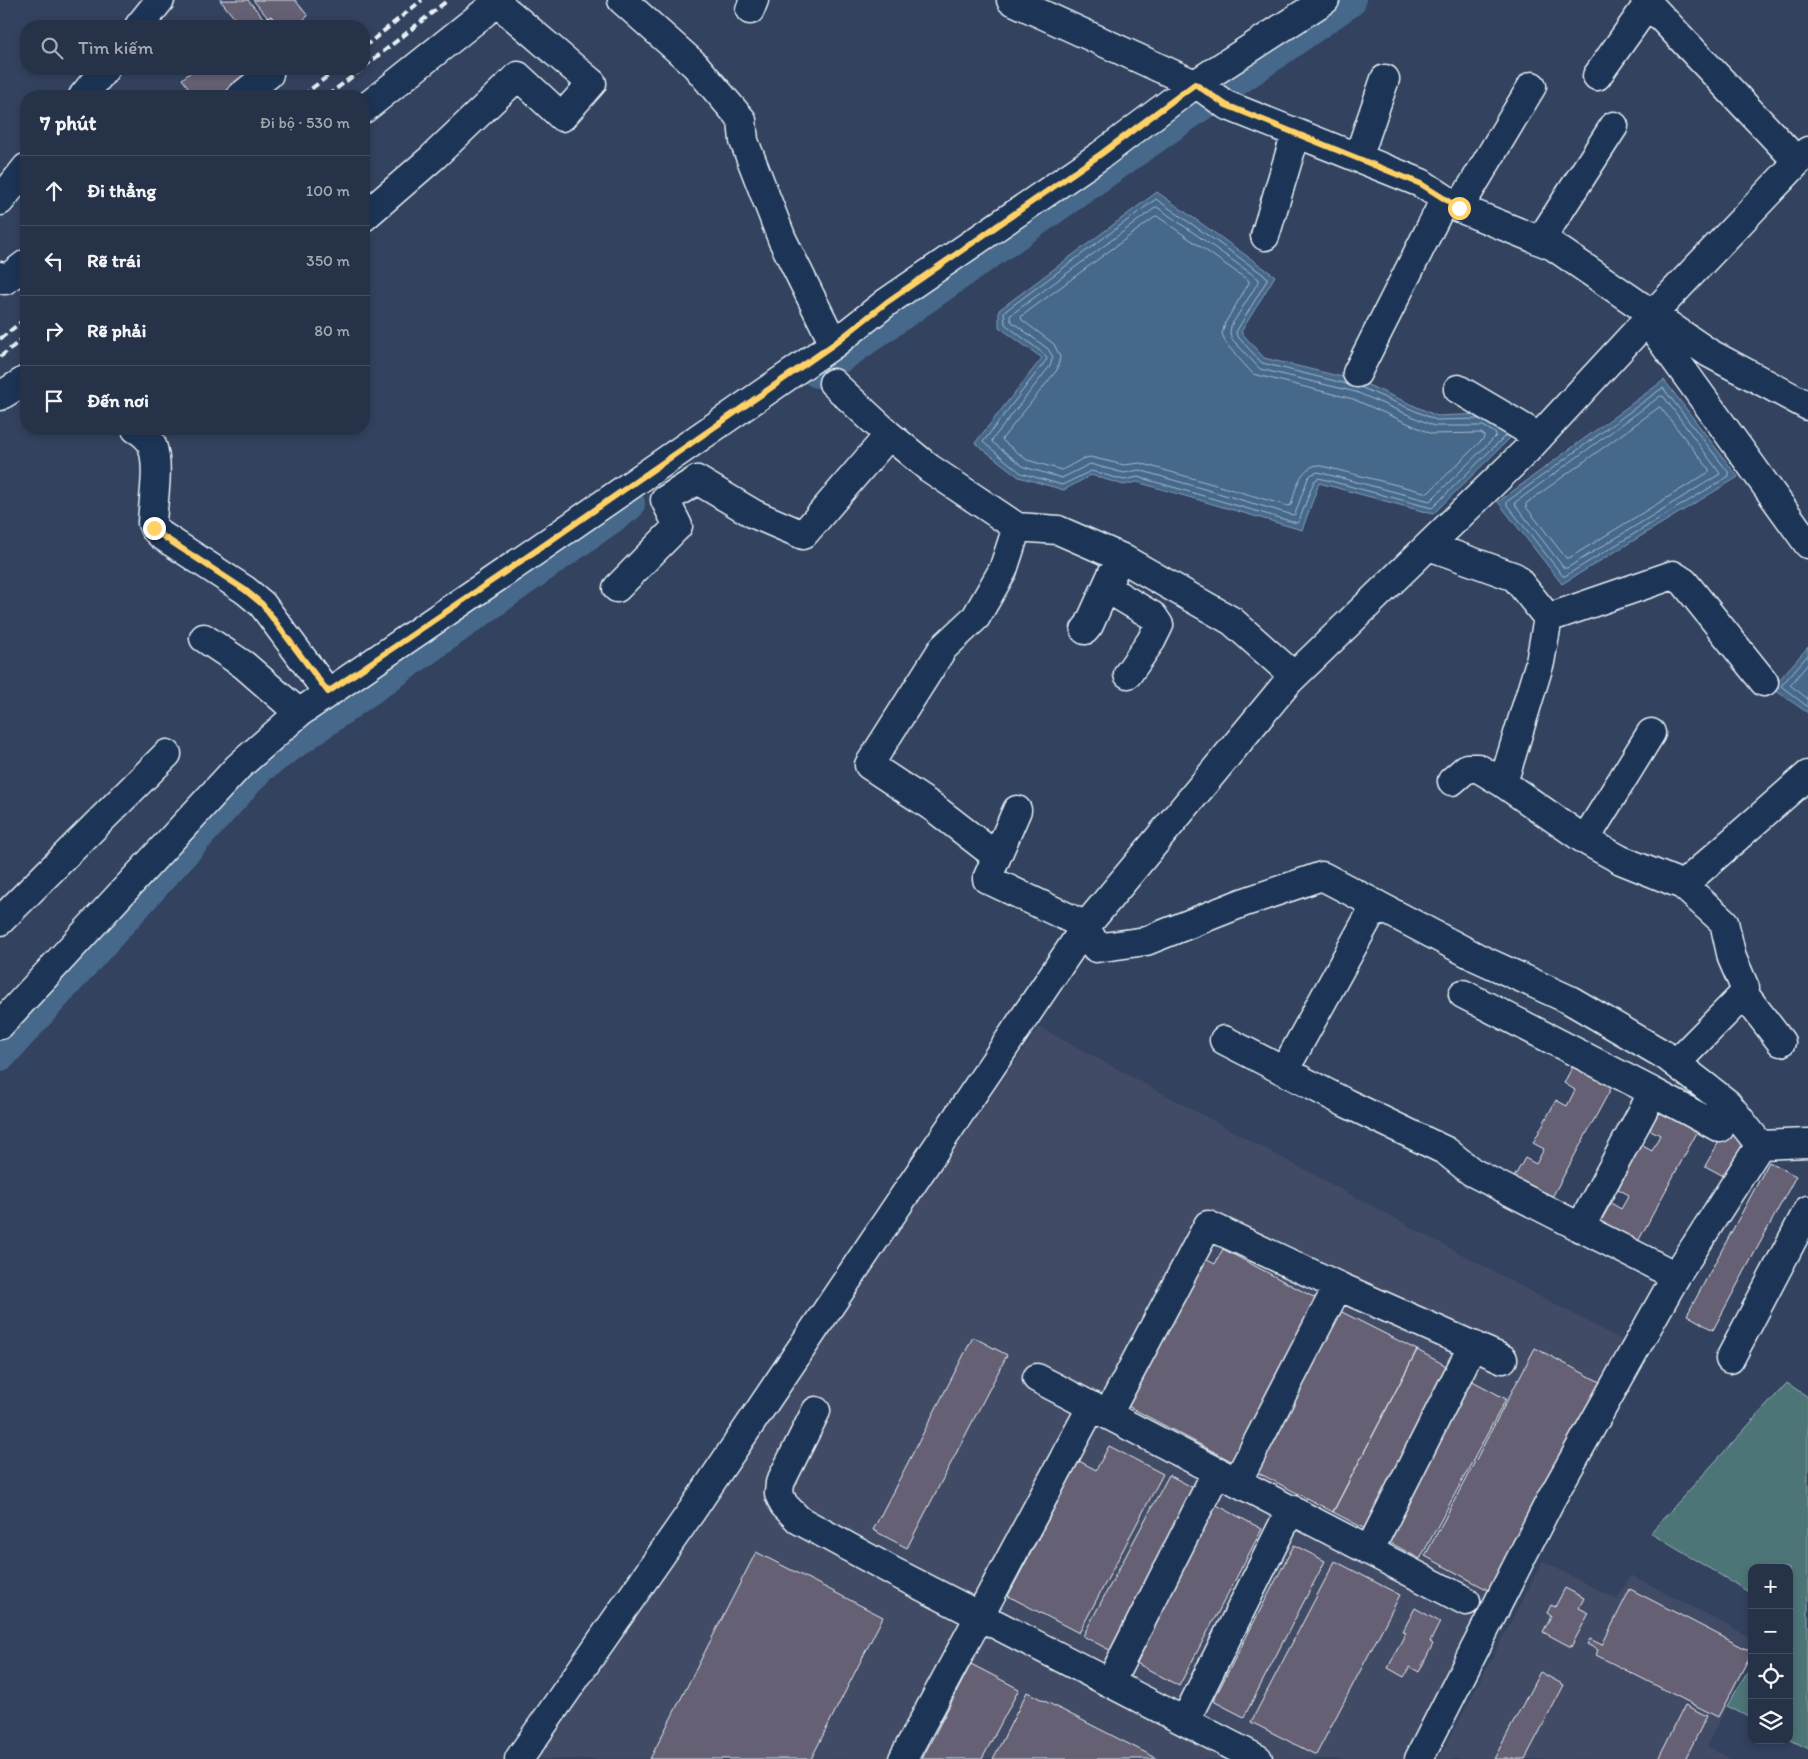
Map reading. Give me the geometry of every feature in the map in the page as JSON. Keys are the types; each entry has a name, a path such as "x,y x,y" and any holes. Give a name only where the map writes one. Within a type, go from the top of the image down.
{"street":[{"path":"144,20 160,0"},
{"path":"622,0 695,65 742,120 744,141 782,238 834,344"},
{"path":"1011,0 1198,86 1226,105 1421,184 1452,204 1552,246 1650,317 1709,353 1808,406"},
{"path":"0,1025 238,767 299,713 834,344 887,302 1325,0"},
{"path":"370,104 499,2 545,46 592,83 562,117 518,76 432,158 370,212"},
{"path":"519,1759 702,1496 1086,926 1294,676 1539,437 1803,156 1647,2 1597,76"},
{"path":"89,90 101,75"},
{"path":"249,90 268,75"},
{"path":"1358,158 1385,79"},
{"path":"1357,373 1452,204 1532,86"},
{"path":"1540,241 1614,126"},
{"path":"1265,236 1296,134"},
{"path":"0,201 20,176"},
{"path":"0,276 5,280 20,269"},
{"path":"1650,317 1656,333 1808,544"},
{"path":"0,396 20,384"},
{"path":"833,384 889,436 929,468 1017,527 1058,530 1120,557 1232,621 1294,676"},
{"path":"1458,389 1539,437"},
{"path":"144,435 152,444 155,469 152,523 154,528 161,535 245,590 262,604 328,692"},
{"path":"617,588 678,526 665,500 697,480 754,514 803,535 889,436"},
{"path":"996,856 934,808 869,766 943,648 976,617 1003,570 1017,527"},
{"path":"1429,546 1515,577 1548,618 1540,662 1503,783"},
{"path":"1085,630 1120,557"},
{"path":"1548,618 1673,575 1684,582 1764,682"},
{"path":"1106,588 1153,616 1159,625 1151,641 1128,674"},
{"path":"204,638 244,665 299,713"},
{"path":"1586,840 1651,733"},
{"path":"0,921 167,754"},
{"path":"1452,781 1467,768 1478,768 1586,840 1621,860 1683,885 1724,922 1732,958 1745,988 1744,994 1676,1063"},
{"path":"1683,885 1808,775"},
{"path":"1017,810 987,879 1086,926 1096,948 1146,941 1242,903 1322,876 1478,958 1570,1000 1666,1056 1727,1103 1760,1145"},
{"path":"1284,1071 1376,904"},
{"path":"1463,994 1720,1128"},
{"path":"1744,994 1781,1042"},
{"path":"1224,1040 1446,1151 1472,1172 1676,1276"},
{"path":"1580,1228 1653,1092"},
{"path":"1760,1145 1808,1143"},
{"path":"1419,1759 1550,1501 1676,1276 1760,1145"},
{"path":"1730,1359 1808,1210"},
{"path":"903,1759 979,1616 1208,1226 1503,1359"},
{"path":"1110,1683 1338,1286"},
{"path":"1369,1551 1473,1345"},
{"path":"1037,1378 1466,1601"},
{"path":"816,1410 780,1483 779,1494 784,1505 799,1520 894,1572 1258,1759"},
{"path":"1185,1722 1291,1510"}],"shaded area":[{"path":"1039,1027 1625,1342 1408,1759 534,1759"},
{"path":"1543,1561 1617,1600 1631,1575 1748,1636 1748,1662 1707,1746 1731,1759 1439,1759"}],"green space":[{"path":"1787,1383 1808,1397 1808,1749 1793,1741 1793,1564 1748,1564 1748,1592 1650,1533"},
{"path":"1748,1672 1748,1717 1727,1706"}],"water":[{"path":"1157,192 1275,276 1241,332 1264,358 1359,381 1437,416 1486,414 1516,432 1433,514 1319,483 1302,530 1137,482 1124,485 1091,475 1064,490 1019,477 975,443 1042,358 999,327 999,310"},
{"path":"1664,380 1738,477 1562,584 1498,502"},
{"path":"1808,647 1808,713 1772,688"}],"building":[{"path":"220,0 248,0 265,20 236,20"},
{"path":"253,0 295,0 308,16 303,20 274,20 271,16 268,18"},
{"path":"271,16 274,20 265,20"},
{"path":"187,75 258,75 239,90 184,90 188,87 182,79"},
{"path":"1576,1060 1615,1081 1550,1201 1512,1181 1525,1158 1536,1164 1544,1149 1533,1143 1556,1100 1567,1106 1575,1090 1564,1083"},
{"path":"1662,1106 1700,1127 1635,1247 1598,1226 1611,1203 1621,1209 1629,1195 1618,1189 1641,1145 1652,1151 1660,1135 1649,1129"},
{"path":"1728,1126 1753,1140 1731,1180 1705,1166"},
{"path":"1769,1162 1796,1176 1713,1330 1687,1315"},
{"path":"1223,1249 1319,1300 1233,1462 1124,1404 1201,1257 1215,1264"},
{"path":"1334,1308 1417,1350 1333,1512 1251,1469"},
{"path":"973,1337 1007,1355 907,1548 873,1530"},
{"path":"1535,1348 1600,1382 1490,1591 1425,1556"},
{"path":"1417,1350 1454,1370 1371,1532 1333,1512"},
{"path":"1465,1377 1506,1399 1420,1559 1380,1537"},
{"path":"1109,1446 1163,1474 1079,1633 1008,1596 1079,1461 1096,1470"},
{"path":"1169,1475 1203,1493 1117,1654 1083,1636"},
{"path":"1211,1502 1262,1529 1179,1686 1129,1659"},
{"path":"1294,1545 1325,1561 1244,1717 1213,1701"},
{"path":"756,1552 883,1617 811,1759 650,1759"},
{"path":"1335,1561 1400,1595 1316,1755 1251,1722"},
{"path":"1565,1588 1584,1598 1579,1608 1589,1613 1571,1647 1543,1632 1551,1616 1547,1613 1551,1605 1555,1607"},
{"path":"1630,1589 1748,1650 1748,1660 1718,1717 1596,1655 1598,1650 1587,1644 1590,1639 1602,1645"},
{"path":"1415,1608 1440,1622 1430,1642 1433,1644 1419,1672 1410,1667 1404,1677 1388,1668 1406,1632 1403,1631"},
{"path":"971,1664 1019,1689 982,1759 922,1759"},
{"path":"1540,1672 1564,1685 1525,1759 1494,1759"},
{"path":"1027,1692 1158,1759 993,1759"},
{"path":"1685,1705 1707,1716 1685,1759 1658,1759"}],"waterway":[{"path":"818,370 1348,0"},
{"path":"0,1053 258,766 627,504"}],"railway":[{"path":"370,42 422,0"},
{"path":"370,62 448,0"},
{"path":"310,90 329,75"},
{"path":"335,90 354,75"},
{"path":"0,339 20,323"},
{"path":"0,357 20,341"}],"route":[{"path":"154,528 161,535 245,590 269,610 328,692 834,344 887,302 1101,154 1195,84 1226,105 1421,184 1459,208"}]}
